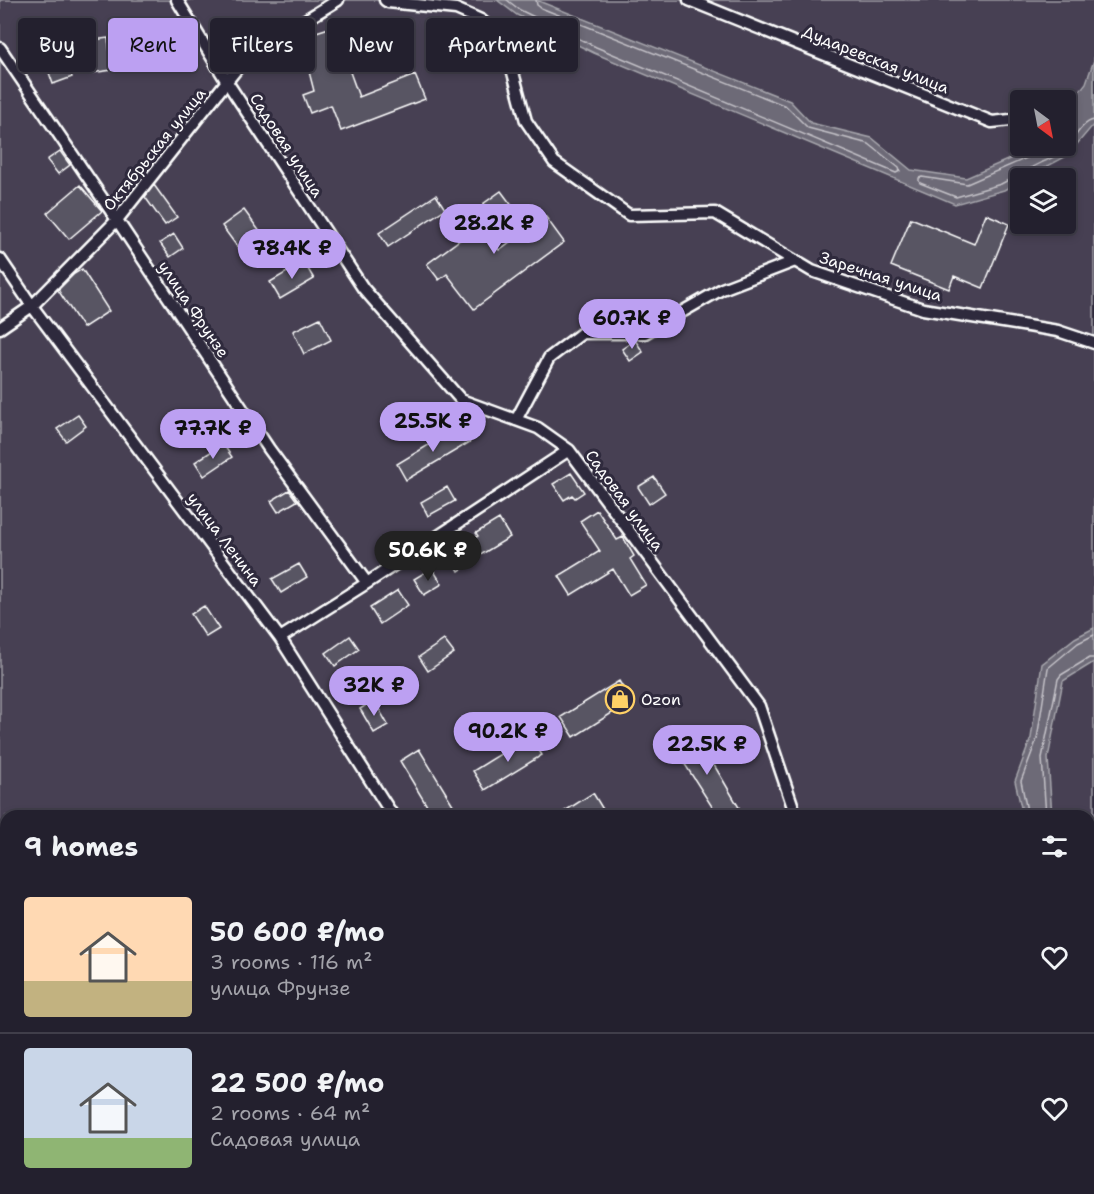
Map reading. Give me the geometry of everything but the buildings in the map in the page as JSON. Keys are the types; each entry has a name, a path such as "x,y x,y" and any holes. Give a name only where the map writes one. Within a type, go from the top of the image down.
{"street":[{"name":"Садовая улица","path":"177,0 227,82 363,288 461,400 538,428 569,450 759,706 794,810"},
{"name":"Октябрьская улица","path":"0,328 32,306 117,219 247,56 338,0"},
{"name":"Заречная улица","path":"385,0 456,9 481,20 501,38 512,64 526,121 554,162 629,215 715,213 812,271 923,309 1058,331 1094,343"},
{"name":"Дударевская улица","path":"689,0 992,122 1010,120"},
{"name":"улица Фрунзе","path":"0,48 117,219 269,450 367,583"},
{"name":"улица Ленина","path":"0,259 32,306 280,638 389,810"},
{"path":"516,420 549,358 582,333 645,333 722,289 795,261"},
{"path":"280,638 569,450"}],"shaded area":[{"path":"0,0 1094,0 1094,810 0,810"}],"water":[{"path":"497,0 536,0 790,101 811,123 872,138 911,170 966,178 1017,156 1067,156 1044,168 1010,168 1010,187 955,204 594,53 578,45 578,18 523,18"},
{"path":"1094,60 1094,124 1076,145 1076,96 1086,83"},
{"path":"1094,628 1094,662 1063,681 1048,758 1052,810 1022,810 1015,781 1031,738 1042,664 1075,638"}],"place":[{"name":"Ozon","path":"620,699"}]}
